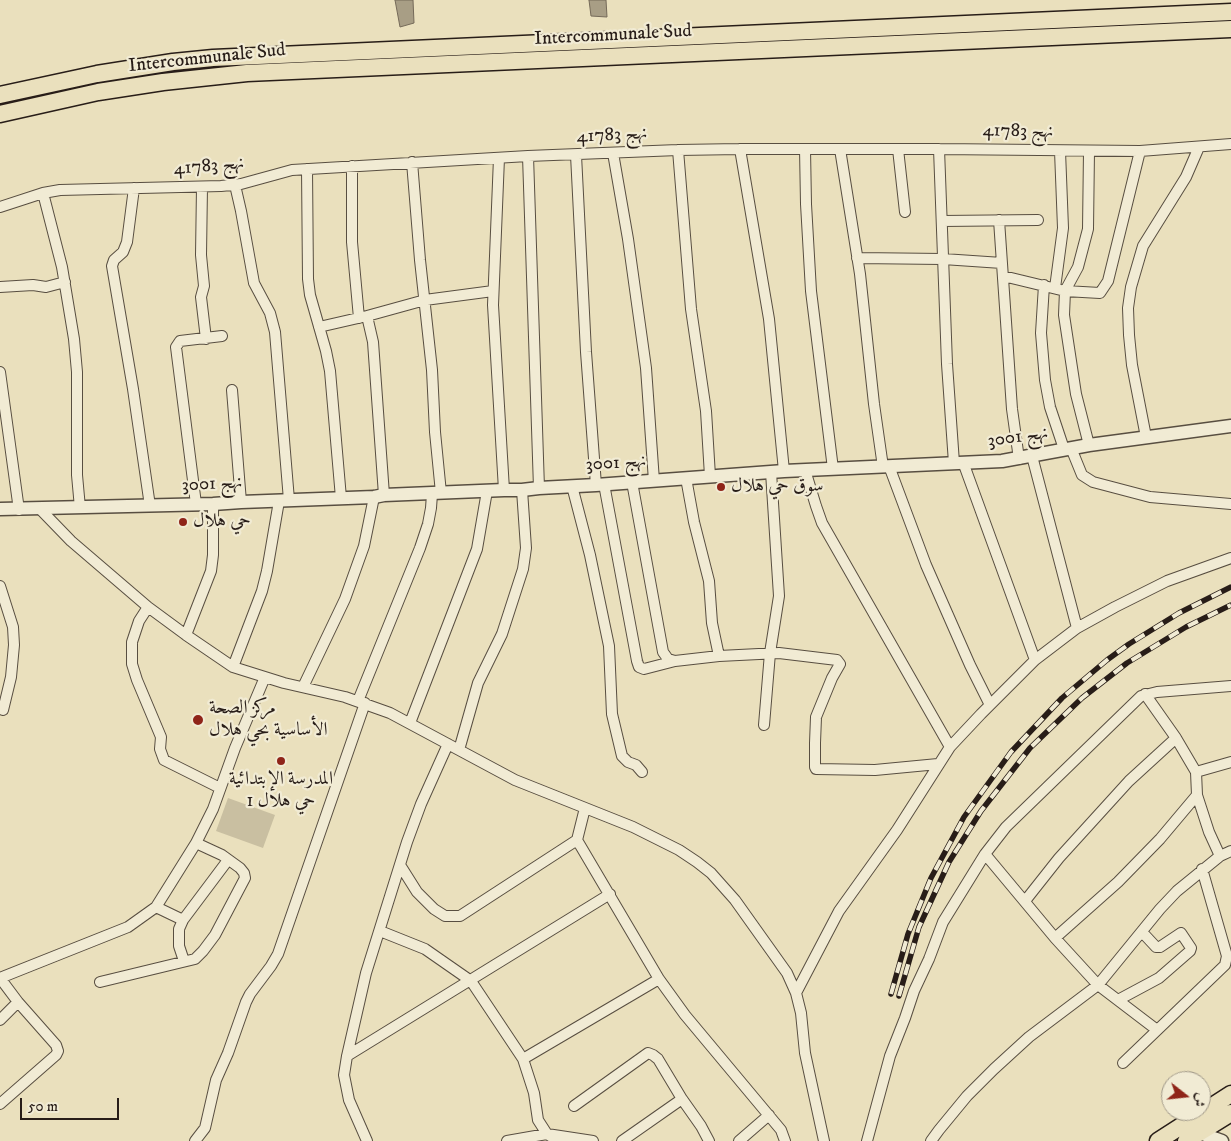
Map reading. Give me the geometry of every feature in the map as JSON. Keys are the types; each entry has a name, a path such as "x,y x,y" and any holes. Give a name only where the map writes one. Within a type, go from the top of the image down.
{"main road":[{"name":"Intercommunale Sud","path":"0,94 98,74 173,62 214,58 1231,12"},
{"name":"Intercommunale Sud","path":"0,114 98,92 172,81 247,73 1231,29"},
{"path":"1183,1134 1231,1094"},
{"path":"1158,1141 1183,1134 1200,1132 1231,1113"}],"street":[{"name":"نهج 41783","path":"0,206 60,190 235,185 283,171 528,156 740,149 1140,151 1231,144"},
{"path":"1146,436 1132,365 1128,308 1131,287 1143,246 1186,177 1200,147"},
{"path":"740,149 768,319 778,472 779,596 770,653 764,725"},
{"path":"805,149 811,291 832,469"},
{"path":"840,149 868,338 874,404 886,466 926,565 970,665 990,705"},
{"path":"898,149 905,212"},
{"path":"939,149 949,406 958,462 1035,660"},
{"path":"678,150 691,309 706,411 710,476"},
{"path":"1055,288 1063,228 1060,151"},
{"path":"1089,151 1088,229 1078,267 1066,291 1064,315 1065,335 1076,394 1089,445"},
{"path":"1003,276 1066,291 1100,293 1104,289 1114,256 1140,151"},
{"path":"613,153 628,240 646,368 654,481"},
{"path":"576,155 585,332 600,485 636,661 639,667 644,669 675,661 770,653 808,655 840,662 816,717 814,743 816,769 875,770 938,764"},
{"path":"528,156 539,488"},
{"path":"499,158 493,292 504,490"},
{"path":"195,1141 205,1128 216,1080 228,1053 246,1002 272,966 278,954 362,702 420,548 436,494 432,370 412,162"},
{"path":"303,687 348,591 379,496 373,342 363,317 352,242 352,166"},
{"path":"307,169 308,278 310,295 330,371 341,498"},
{"path":"233,667 267,571 284,500 275,332 270,312 254,283 235,185"},
{"path":"202,187 201,255 204,286 201,296 206,339"},
{"path":"134,188 127,242 123,252 114,260 112,266 133,389 150,506"},
{"path":"43,193 65,282 77,372 77,460 80,508"},
{"path":"999,220 1012,410 1078,628"},
{"path":"942,221 1038,220"},
{"path":"857,258 943,259 1002,263"},
{"path":"0,286 33,285 46,287 65,282"},
{"path":"1044,285 1041,333 1050,407 1068,449 1082,474 1093,482 1150,498 1231,504"},
{"path":"319,327 425,300 493,292"},
{"path":"196,504 176,347 180,341 222,336"},
{"path":"0,372 19,510"},
{"path":"232,390 241,502"},
{"name":"نهج 3001","path":"0,509 213,504 522,490 710,476 958,462 1025,457 1146,436 1231,426"},
{"path":"805,470 822,523 950,747"},
{"path":"686,478 696,531 709,581 712,623 719,656"},
{"path":"632,482 663,652 668,659 675,661"},
{"path":"572,486 590,555 609,646 612,714 622,756 642,772"},
{"path":"459,750 478,683 502,634 523,569 526,548 522,490"},
{"path":"410,723 478,550 487,491"},
{"path":"186,635 211,571 213,555 213,504"},
{"path":"40,509 70,540 148,607 233,667 265,678 362,702 410,723 516,780 633,828 679,850 710,873 762,936 787,973 796,993 801,1013 805,1053 824,1141"},
{"path":"796,993 840,911 897,830 950,747 1035,660 1078,628 1115,607 1167,581 1231,558"},
{"path":"0,586 13,627 14,645 11,677 3,710"},
{"path":"148,607 132,642 132,664 161,737 160,749 164,760 220,788"},
{"path":"0,1104 56,1055 58,1051 56,1046 0,978 128,927 156,907 196,843 214,809 220,788 265,678"},
{"path":"867,1141 890,1056 914,991 944,922 984,854 1006,827 1138,698 1145,694 1231,686"},
{"path":"1145,694 1176,738 1196,772 1197,795 1209,832 1220,856"},
{"path":"1024,902 1059,858 1129,780 1176,738"},
{"path":"367,1141 349,1100 344,1076 347,1056 357,1009 400,865 420,804 448,744"},
{"path":"1196,772 1231,762"},
{"path":"1055,938 1118,882 1146,854 1197,795"},
{"path":"400,865 424,901 445,916 460,916 576,840 584,808"},
{"path":"576,840 610,894 659,979 685,1015 781,1130 785,1141"},
{"path":"100,982 195,959 215,935 245,878 244,873 222,855 196,843"},
{"path":"931,1141 967,1096 994,1069 1029,1037 1098,986 1171,897 1202,869 1220,856 1231,851"},
{"path":"984,854 1098,986 1157,1030"},
{"path":"184,961 178,940 182,920 228,860"},
{"path":"1123,1063 1225,965 1227,956 1202,869"},
{"path":"347,1056 610,894"},
{"path":"156,907 182,920"},
{"path":"380,931 425,949 471,981 523,1059 534,1093 537,1117 547,1134 558,1141"},
{"path":"1118,1000 1160,978 1190,951 1191,948 1181,933 1156,948 1142,932"},
{"path":"523,1059 659,979"},
{"path":"0,1020 18,1002"},
{"path":"574,1106 648,1053 658,1059 709,1141"},
{"path":"622,1141 682,1099"},
{"path":"739,1141 769,1115"},
{"path":"1200,1132 1222,1141"},
{"path":"507,1141 547,1134 592,1141"}],"shaded area":[{"path":"395,0 413,0 414,23 400,27"},
{"path":"589,0 606,0 607,17 591,16"},
{"path":"228,798 275,815 263,848 216,831"}],"railway":[{"path":"891,994 908,934 931,878 964,817 1011,752 1062,698 1107,660 1179,613 1231,587"},
{"path":"899,996 919,927 949,862 981,811 1030,748 1082,698 1127,663 1186,627 1231,605"}],"place":[{"name":"سوق حي هلال","path":"721,487"},
{"name":"حي هلال","path":"183,522"},
{"name":"مركز الصحة الأساسية بحي هلال","path":"198,720"},
{"name":"المدرسة الإبتدائية حي هلال 1","path":"281,761"}]}
